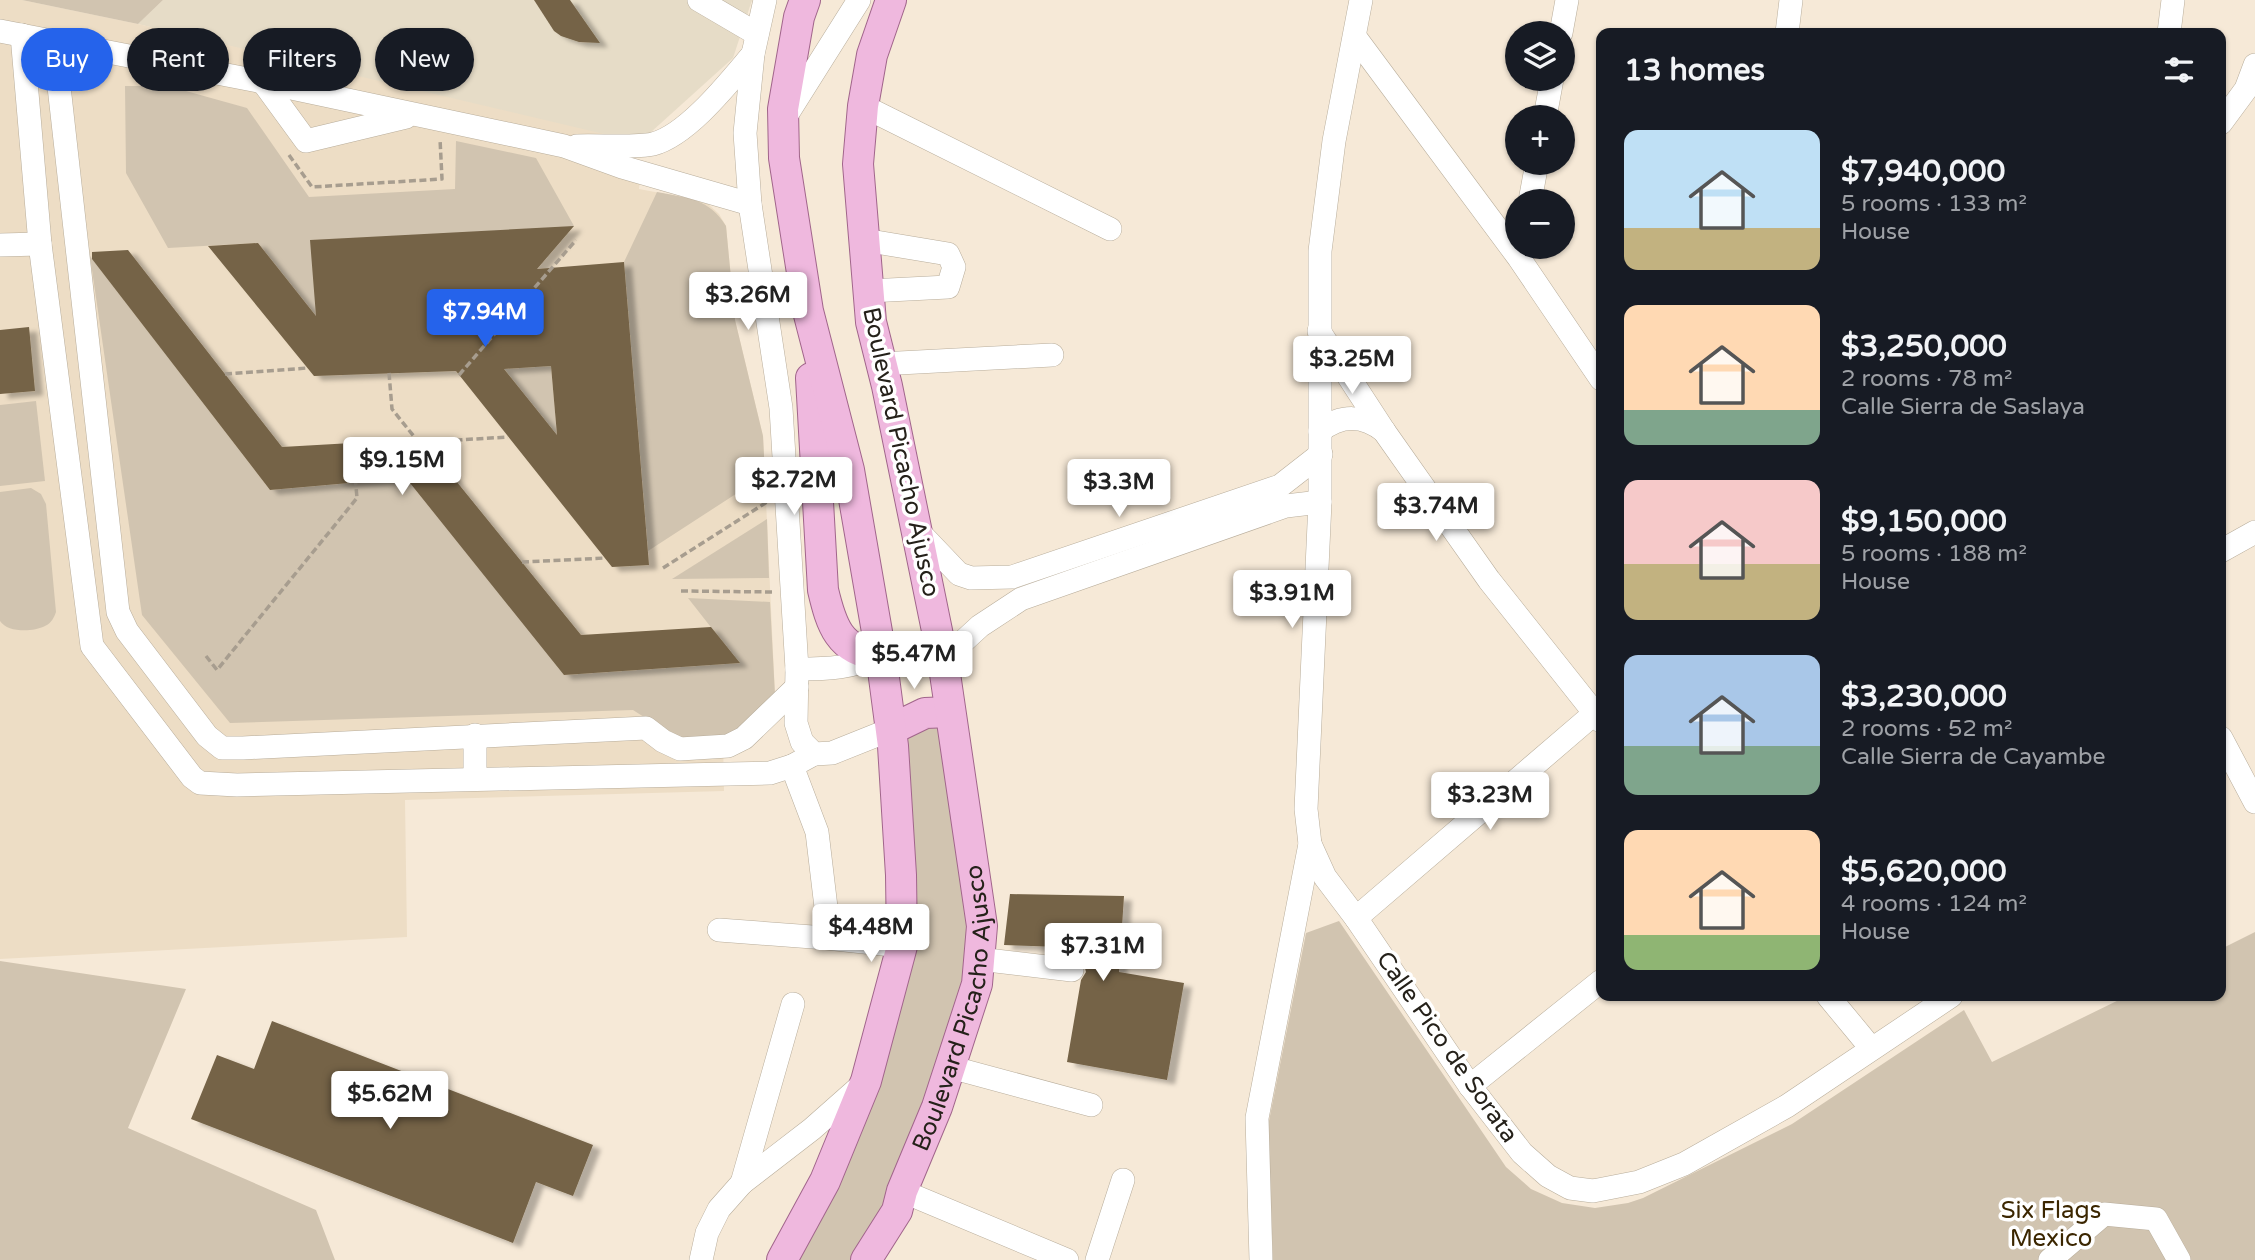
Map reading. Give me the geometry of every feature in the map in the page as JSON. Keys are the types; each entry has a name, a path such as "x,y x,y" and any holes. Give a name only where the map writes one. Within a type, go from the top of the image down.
{"main road":[{"name":"Boulevard Picacho Ajusco","path":"782,1260 825,1181 866,1081 902,946 901,875 892,729 881,655 849,470 808,311 783,158 783,109 799,17 805,0"},
{"name":"Boulevard Picacho Ajusco","path":"866,1260 897,1211 902,1191 937,1107 977,984 982,926 943,660 918,531 871,322 858,164 863,106 872,55 891,0"},
{"path":"808,311 825,600 830,620 842,639 857,649 881,655 913,647 930,651 943,660"},
{"path":"892,729 925,713 950,712"}],"street":[{"path":"699,0 755,44"},
{"path":"765,0 755,44 746,133 750,204 781,408 797,678 796,723 802,742 814,754"},
{"name":"Calle Pico de Sorata","path":"1261,1260 1257,1118 1310,844 1306,809 1320,502 1319,331 1322,237 1334,141 1361,0"},
{"path":"1563,21 1567,0"},
{"path":"1788,28 1791,0"},
{"path":"2170,28 2173,0"},
{"path":"783,121 857,1"},
{"path":"11,33 92,646 192,777 200,783 237,785 770,773 792,766 814,754 832,753 892,729"},
{"path":"1355,37 1505,232"},
{"path":"564,146 654,144 686,126 721,92 755,44"},
{"path":"113,53 243,78"},
{"path":"2226,116 2246,89 2255,65"},
{"path":"60,91 118,612 127,631 207,736 222,748 646,728 663,741 680,748 728,746 744,738 797,678 859,664 881,655"},
{"path":"270,91 306,141 413,115"},
{"path":"304,91 564,146 622,167 750,204"},
{"path":"863,106 1110,229"},
{"path":"864,240 948,254 954,267 948,287 869,291"},
{"path":"0,245 40,244"},
{"path":"1524,259 1596,371"},
{"path":"1319,331 1384,431 1489,580 1596,714"},
{"path":"880,364 1052,355"},
{"path":"1320,431 1335,421 1353,418 1370,421 1384,431"},
{"path":"918,531 959,574 971,578 1012,578 1280,486 1321,454"},
{"path":"943,660 980,626 1021,599 1041,590 1286,506 1320,502"},
{"path":"2226,548 2255,531"},
{"path":"1356,918 1596,719"},
{"path":"475,735 475,779"},
{"path":"744,738 743,757 756,773"},
{"path":"2226,748 2255,803"},
{"path":"792,766 817,832 828,924 826,938"},
{"name":"Calle Pico de Sorata","path":"1310,844 1325,877 1470,1086 1522,1153 1548,1176 1570,1188 1593,1191 1639,1182 1684,1164 1787,1106 1943,1001"},
{"path":"719,930 902,946"},
{"path":"979,959 1072,970"},
{"path":"1470,1086 1596,985"},
{"path":"1832,1001 1871,1048"},
{"path":"742,1183 793,1004"},
{"path":"950,1067 1091,1105"},
{"path":"701,1260 707,1233 719,1209 742,1183 812,1129 866,1081"},
{"path":"1097,1260 1123,1180"},
{"path":"902,1191 1067,1260"},
{"path":"2050,1260 2104,1214 2156,1219 2179,1260"}],"path":[{"path":"459,375 576,240"},
{"path":"225,374 307,368"},
{"path":"389,373 392,408 416,439"},
{"path":"424,442 508,436"},
{"path":"206,656 218,670 356,498 352,443"},
{"path":"663,568 772,499"},
{"path":"522,562 605,558"},
{"path":"681,591 776,592"}],"shaded area":[{"path":"0,0 22,0 155,28 127,28 127,91 229,91 229,45 243,49 243,91 361,91 361,77 375,80 375,91 422,91 621,138 612,171 640,179 639,189 708,204 719,214 726,226 735,320 763,436 775,695 723,738 724,791 405,800 407,937 0,959"},
{"path":"163,0 752,0 733,58 640,142 417,91 474,91 474,28 375,28 375,81 361,78 361,28 243,28 243,49 229,46 229,28 155,28 138,24"}],"green space":[{"path":"22,0 163,0 138,24"},
{"path":"125,86 127,91 186,91 247,108 309,197 455,189 456,141 536,158 574,226 316,316 258,243 168,248 126,173"},
{"path":"657,192 688,198 705,205 726,226 735,320 763,436 765,475 648,551 624,262"},
{"path":"90,256 270,490 406,478 565,675 739,663 688,598 770,602 775,695 751,722 723,738 683,742 633,710 230,723 142,615"},
{"path":"551,366 557,435 504,369"},
{"path":"36,401 45,481 0,486 0,405"},
{"path":"31,488 41,494 46,504 56,612 51,622 45,626 21,630 9,628 0,621 0,492"},
{"path":"767,519 769,578 672,579"},
{"path":"952,719 973,983 862,1260 784,1260 904,945 896,730"},
{"name":"Six Flags Mexico","path":"1339,921 1506,1167 1531,1189 1562,1203 1595,1208 1643,1198 1792,1124 1964,1010 1992,1062 2117,1001 2226,1001 2226,946 2255,932 2255,1260 1273,1260 1268,1126 1306,933"},
{"path":"0,961 186,989 128,1128 316,1210 335,1260 0,1260"}],"building":[{"path":"534,0 570,0 600,43 579,42 561,36 554,31"},
{"path":"574,226 537,269 624,262 649,565 612,567 456,371 314,376 208,246 258,243 316,316 310,240","holes":["551,366 557,435 504,369"]},
{"path":"128,250 282,447 422,439 581,635 711,627 740,663 564,675 406,478 270,490 92,259 92,252"},
{"path":"29,327 35,391 0,394 0,330"},
{"path":"1010,894 1124,896 1119,972 1184,983 1167,1080 1067,1062 1081,980 1086,972 1084,964 1087,948 1004,945"},
{"path":"272,1021 593,1145 573,1196 536,1182 513,1243 191,1119 217,1055 254,1069"}]}
